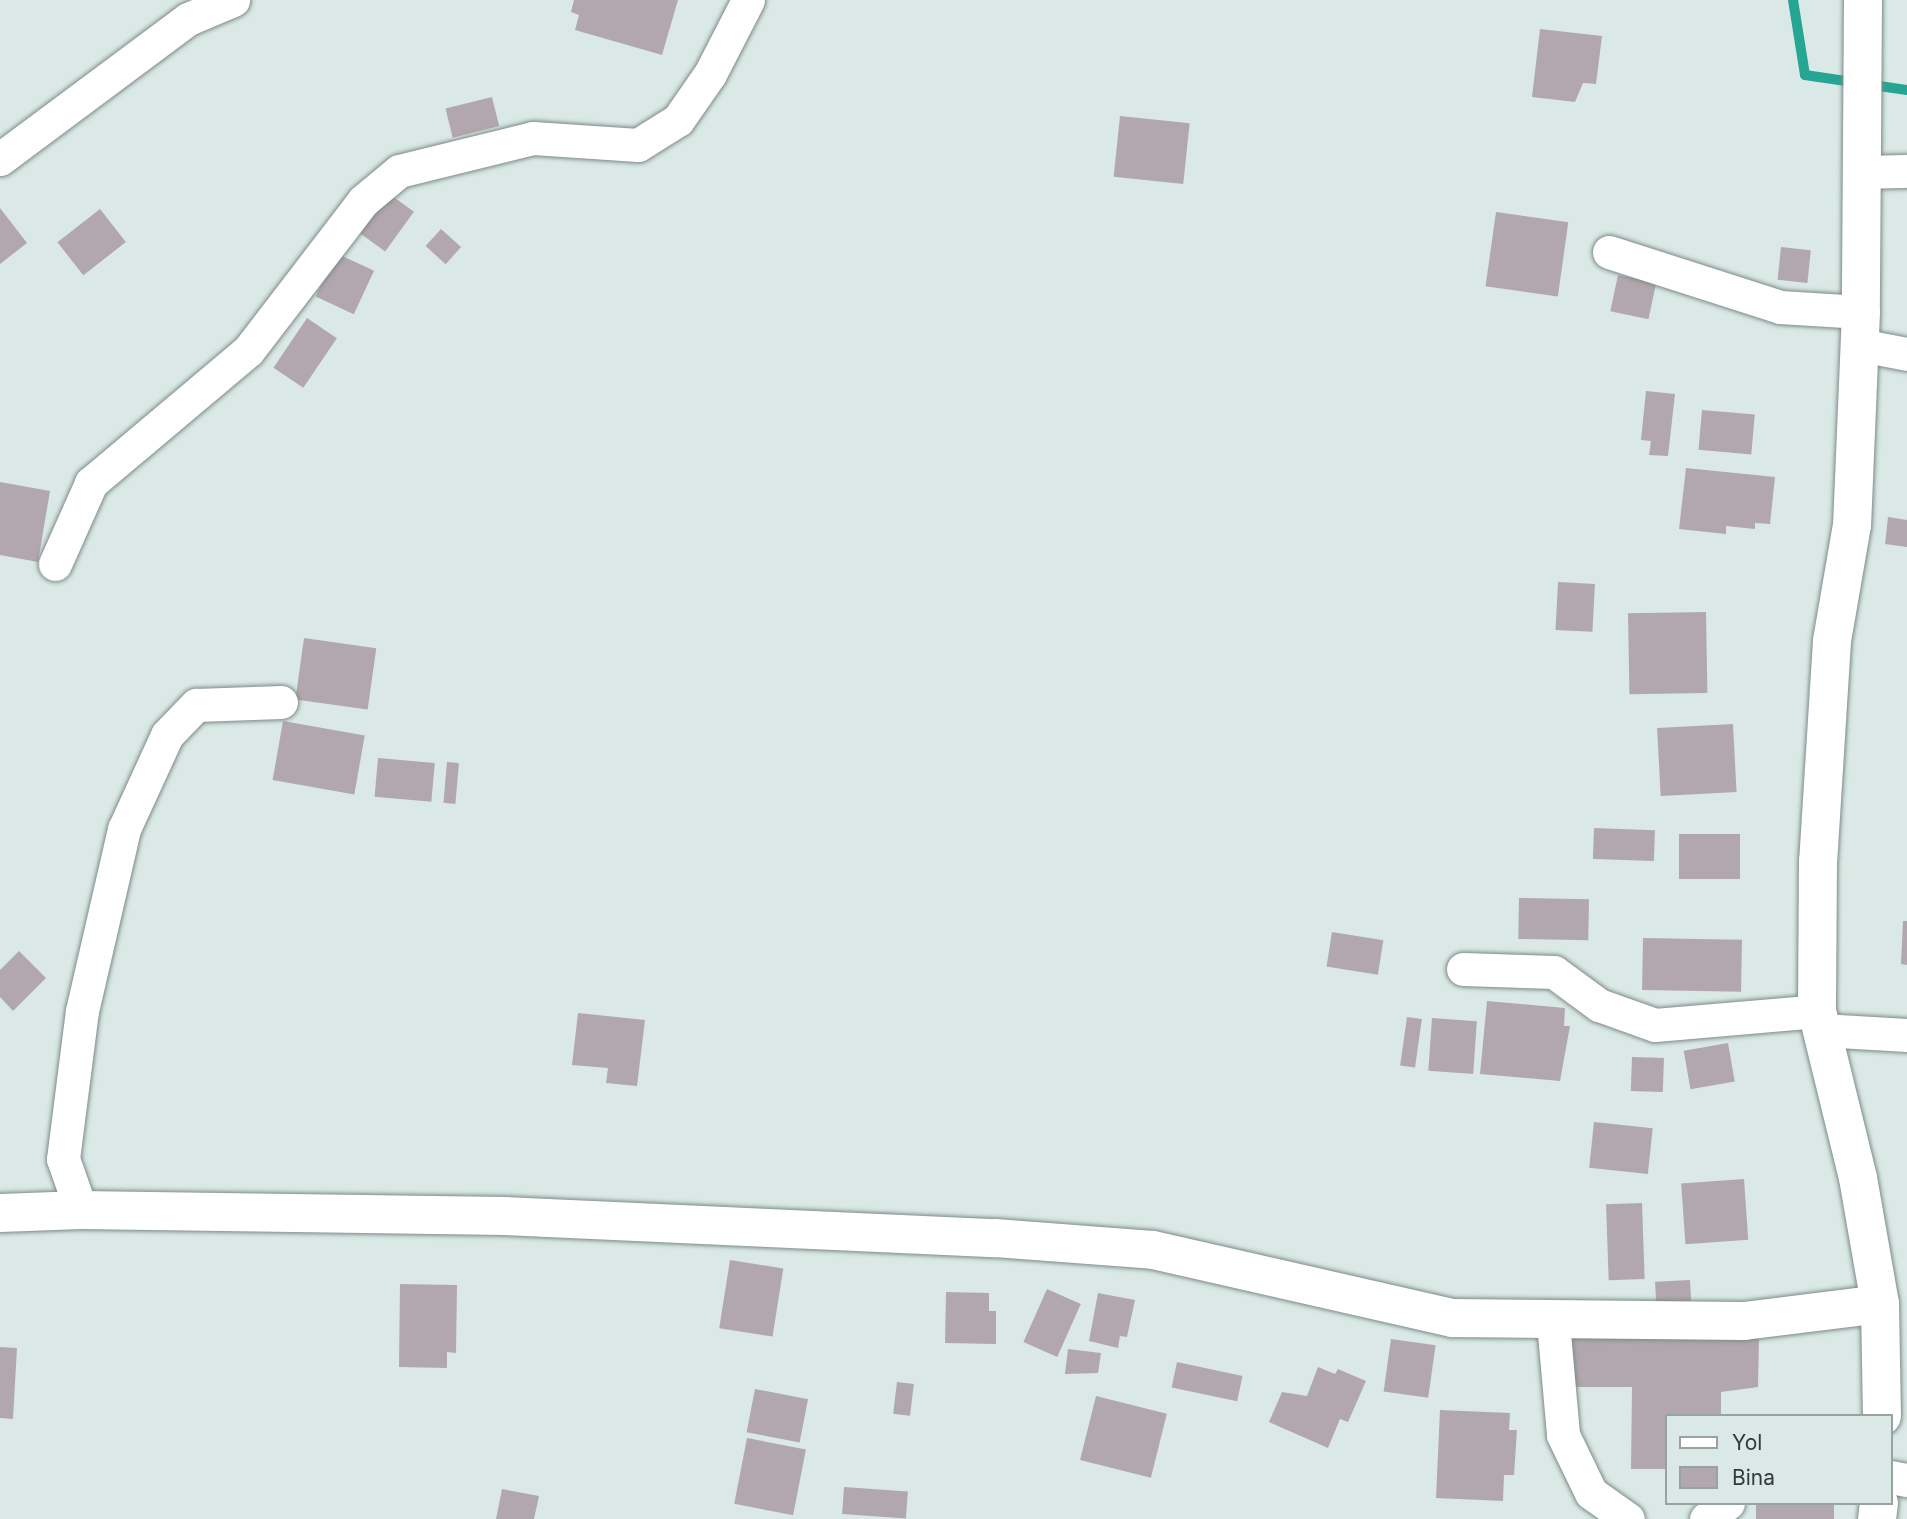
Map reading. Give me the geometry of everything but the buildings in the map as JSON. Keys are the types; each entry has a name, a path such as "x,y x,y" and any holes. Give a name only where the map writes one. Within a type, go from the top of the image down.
{"street":[{"path":"0,159 188,19 233,0"},
{"path":"55,564 91,483 248,351 363,201 399,171 533,138 638,145 678,120 709,74 748,0"},
{"path":"1863,0 1861,329 1852,525 1832,641 1818,862 1819,1021 1858,1178 1880,1304 1881,1414"},
{"path":"1862,172 1907,171"},
{"path":"1609,251 1780,307 1861,329 1907,354"},
{"path":"81,1210 63,1159 82,1011 124,828 167,734 196,705 281,702"},
{"path":"1463,969 1554,972 1598,1005 1655,1025 1819,1021 1907,1035"},
{"path":"0,1213 81,1210 504,1216 1140,1249 1276,1275 1376,1303 1452,1318 1553,1322 1744,1321 1880,1304"},
{"path":"1553,1322 1563,1435 1591,1493 1628,1519"},
{"path":"1706,1519 1725,1505"}],"waterway":[{"path":"1793,0 1805,75 1907,90"}]}
